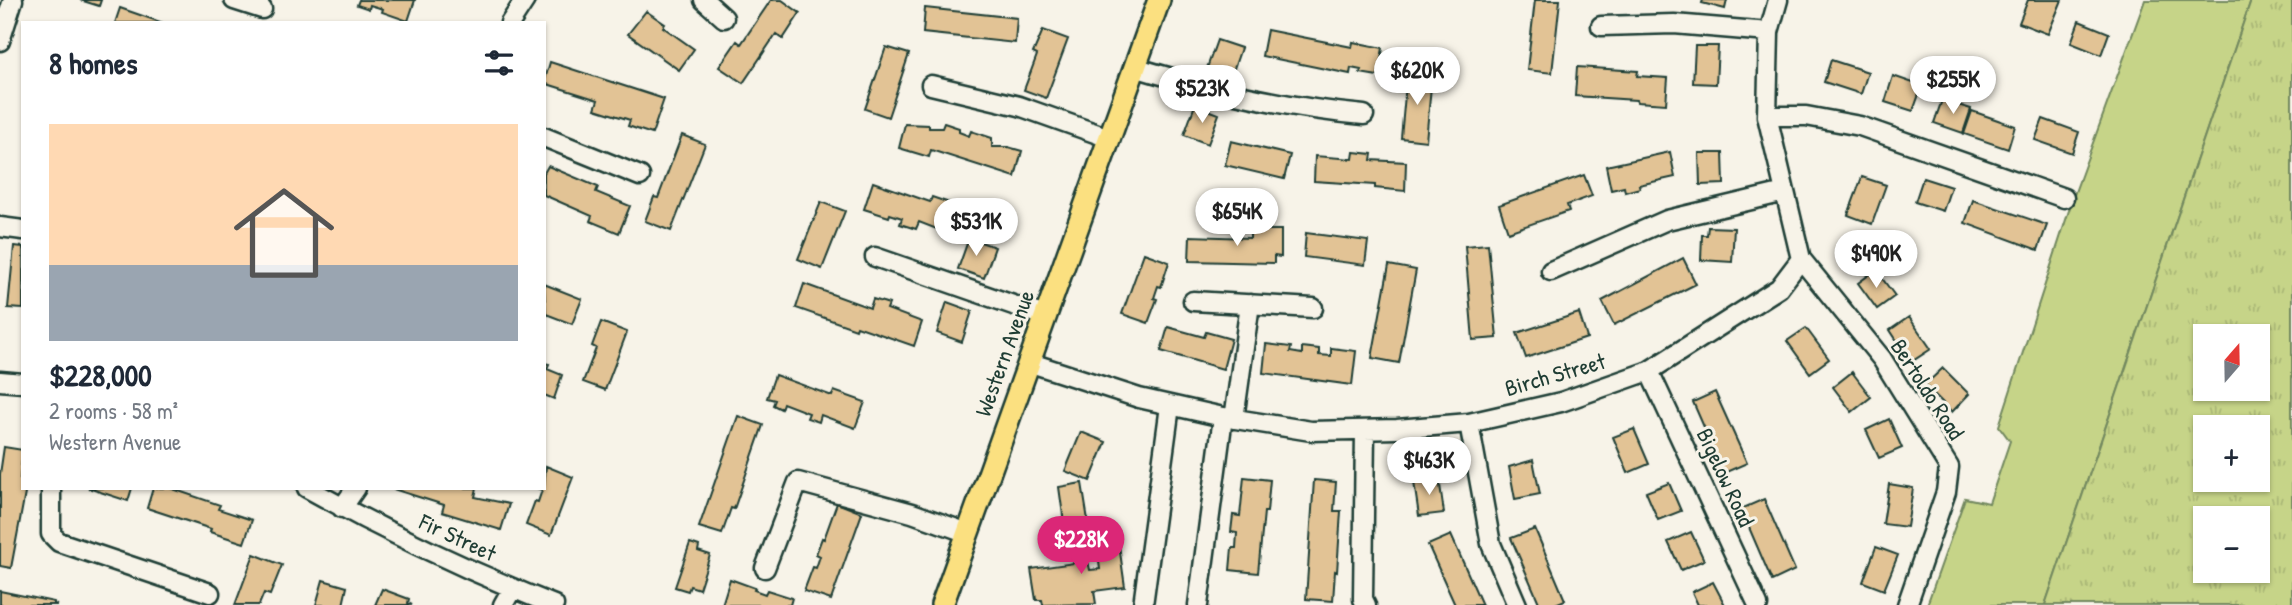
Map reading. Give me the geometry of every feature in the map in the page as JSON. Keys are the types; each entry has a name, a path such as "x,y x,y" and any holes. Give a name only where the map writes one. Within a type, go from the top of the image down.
{"main road":[{"name":"Western Avenue","path":"942,605 1159,0"}],"street":[{"path":"0,41 3,19 13,0"},
{"path":"234,0 262,9"},
{"path":"511,21 525,0"},
{"path":"704,0 724,18"},
{"path":"1779,0 1769,32 1767,116 1801,259"},
{"path":"1601,26 1674,24 1769,32"},
{"path":"1135,67 1252,99 1317,111 1363,115"},
{"path":"931,85 1019,106 1109,138"},
{"path":"1767,116 1806,116 1860,126 2064,198"},
{"path":"546,138 640,176"},
{"path":"1551,271 1667,220 1785,192"},
{"path":"0,227 21,230"},
{"path":"875,257 1045,316"},
{"name":"Birch Street","path":"1028,362 1139,398 1228,418 1311,432 1469,423 1561,402 1649,371 1779,288 1801,259"},
{"name":"Bertoldo Road","path":"1801,259 1882,359 1949,467 1946,492 1907,605"},
{"path":"1193,301 1313,307"},
{"path":"1198,605 1228,418 1250,304"},
{"name":"Bigelow Road","path":"1649,371 1758,605"},
{"path":"0,381 21,383"},
{"path":"1143,605 1170,405"},
{"path":"1469,423 1491,544 1517,605"},
{"path":"1365,430 1363,599 1366,605"},
{"path":"765,568 798,482 912,513 968,533"},
{"path":"51,490 51,534 59,542 210,593"},
{"name":"Fir Street","path":"310,490 474,573 555,605"},
{"path":"342,508 355,490"},
{"path":"503,605 512,589"}],"green space":[{"path":"2145,0 2251,0 2045,605 1927,605 1965,498 1989,503 2010,441 1999,426 2074,195"},
{"path":"2251,0 2292,0 2292,605 2045,605"}],"building":[{"path":"80,0 101,0 99,6"},
{"path":"359,0 415,0 408,21 382,12 383,9 370,5 369,9 357,5"},
{"path":"771,0 782,0 800,13 783,39 776,34 743,83 719,67 737,41 741,44"},
{"path":"1535,0 1560,0 1552,73 1527,70"},
{"path":"1703,0 1727,0 1725,9 1702,3"},
{"path":"2028,0 2062,0 2048,34 2019,23"},
{"path":"120,8 157,21 116,21"},
{"path":"925,8 1017,18 1015,43 923,33"},
{"path":"646,11 694,49 679,70 628,34"},
{"path":"2079,21 2109,33 2101,55 2071,43"},
{"path":"1043,30 1068,39 1046,98 1024,90 1037,55 1033,53"},
{"path":"1267,30 1352,47 1353,42 1383,48 1378,76 1360,73 1361,70 1351,68 1350,74 1262,56"},
{"path":"1217,40 1241,48 1230,80 1206,71"},
{"path":"1695,46 1718,46 1716,84 1693,83"},
{"path":"886,47 909,54 888,117 865,109"},
{"path":"1831,60 1868,72 1861,94 1824,82"},
{"path":"550,62 664,99 652,134 628,126 630,120 595,109 598,100 546,84"},
{"path":"1577,67 1638,71 1637,76 1668,78 1666,104 1575,96"},
{"path":"1407,73 1432,75 1426,141 1401,138"},
{"path":"1893,76 1922,86 1913,111 1885,102"},
{"path":"1942,100 1971,109 1963,133 1934,123"},
{"path":"1195,105 1219,114 1208,144 1184,135"},
{"path":"1972,111 2015,126 2008,149 1964,134"},
{"path":"2043,119 2079,132 2072,153 2035,140"},
{"path":"944,123 959,128 959,132 969,136 971,131 992,138 992,147 1008,147 1022,151 1015,177 931,150 929,157 899,148 905,124 942,128"},
{"path":"682,135 705,144 671,231 645,221 654,197 658,198"},
{"path":"1231,141 1290,155 1284,179 1225,165"},
{"path":"1354,152 1372,154 1371,160 1406,162 1405,191 1375,188 1375,185 1314,181 1315,156 1353,159"},
{"path":"1670,152 1675,177 1639,185 1640,188 1625,192 1624,187 1611,190 1606,166"},
{"path":"1699,153 1723,153 1724,184 1700,185"},
{"path":"548,166 598,187 596,192 630,206 619,233 590,221 592,216 546,196"},
{"path":"1584,175 1592,196 1567,205 1569,211 1508,232 1499,205"},
{"path":"1862,177 1886,185 1872,224 1848,215"},
{"path":"1923,178 1951,187 1943,211 1915,202"},
{"path":"873,182 930,202 932,197 961,207 952,235 919,222 916,229 900,224 902,218 864,209"},
{"path":"1973,200 2047,225 2038,250 1965,223"},
{"path":"821,202 845,211 822,269 798,259"},
{"path":"1708,227 1734,228 1732,262 1701,260 1702,235 1707,235"},
{"path":"1250,230 1281,230 1281,257 1274,256 1274,263 1189,261 1190,236 1250,238"},
{"path":"1306,233 1368,241 1365,265 1304,257"},
{"path":"969,238 995,247 984,278 958,269"},
{"path":"1488,244 1497,338 1473,340 1465,246"},
{"path":"14,246 21,247 21,309 8,308"},
{"path":"1144,253 1169,262 1161,287 1158,286 1154,298 1157,299 1148,323 1122,314"},
{"path":"1683,258 1696,284 1614,325 1602,301"},
{"path":"1389,265 1416,270 1399,363 1372,358"},
{"path":"1876,270 1895,296 1877,309 1858,283"},
{"path":"804,284 870,308 873,299 889,304 887,309 922,322 914,346 796,308"},
{"path":"546,285 582,299 572,324 546,314"},
{"path":"947,302 972,311 962,342 937,333"},
{"path":"1579,313 1587,338 1526,358 1517,333"},
{"path":"1909,317 1931,349 1911,362 1890,330"},
{"path":"601,322 627,332 605,390 583,382 596,348 592,346"},
{"path":"1168,327 1204,337 1206,332 1231,339 1223,369 1161,351"},
{"path":"1806,328 1829,359 1810,373 1787,341"},
{"path":"1266,344 1291,347 1290,352 1302,354 1302,347 1319,349 1319,355 1331,356 1331,348 1356,351 1352,385 1263,373"},
{"path":"546,363 549,364 547,369 562,375 554,399 546,396"},
{"path":"1943,368 1969,394 1952,412 1925,385"},
{"path":"1852,372 1871,397 1852,412 1833,387"},
{"path":"775,375 832,396 834,391 865,402 855,428 821,415 819,422 807,418 809,413 783,403 781,409 773,405 775,400 767,398"},
{"path":"1715,392 1747,463 1724,473 1693,402"},
{"path":"738,416 763,425 734,509 731,508 722,534 699,527"},
{"path":"1889,419 1902,448 1879,458 1866,430"},
{"path":"1634,429 1649,464 1628,473 1613,437"},
{"path":"1081,432 1106,442 1090,481 1065,471"},
{"path":"4,447 21,450 21,490 26,490 11,568 0,566 0,474"},
{"path":"1533,460 1540,494 1515,499 1509,467"},
{"path":"546,466 573,477 551,535 526,525 535,501 538,502 542,490 546,490"},
{"path":"1244,477 1270,480 1258,573 1230,570 1232,548 1236,548 1237,533 1231,532 1233,515 1240,516"},
{"path":"1439,478 1444,513 1419,516 1414,482"},
{"path":"1314,480 1336,482 1334,511 1341,511 1333,601 1306,599"},
{"path":"1082,483 1090,533 1066,537 1059,487"},
{"path":"1669,483 1681,511 1658,520 1646,492"},
{"path":"1889,484 1913,488 1907,527 1883,524"},
{"path":"94,490 131,490 128,501"},
{"path":"152,490 176,490 220,505 218,509 252,520 244,543 147,508"},
{"path":"396,490 477,490 475,497 509,504 501,530 442,512 444,505"},
{"path":"1764,499 1795,570 1772,581 1741,509"},
{"path":"837,503 862,513 831,600 804,591 813,567 816,568 820,556 816,554"},
{"path":"1535,529 1565,600 1553,605 1540,605 1511,538"},
{"path":"1117,531 1125,587 1094,591 1096,604 1043,605 1042,600 1036,600 1031,569 1088,561 1090,570 1100,569 1095,534"},
{"path":"1691,532 1704,560 1681,570 1668,542"},
{"path":"1451,535 1482,605 1455,605 1428,545"},
{"path":"690,543 699,546 698,551 710,555 699,589 690,586 688,591 675,587"},
{"path":"1876,547 1898,555 1884,590 1863,582"},
{"path":"254,554 282,565 270,595 264,593 259,605 235,605"},
{"path":"730,579 765,594 767,590 792,598 790,605 722,605"},
{"path":"323,580 347,587 343,605 316,605"},
{"path":"1713,582 1725,605 1698,605 1692,592"},
{"path":"382,589 409,599 408,603 412,605 375,605"},
{"path":"0,591 54,602 57,605 0,605"}]}
